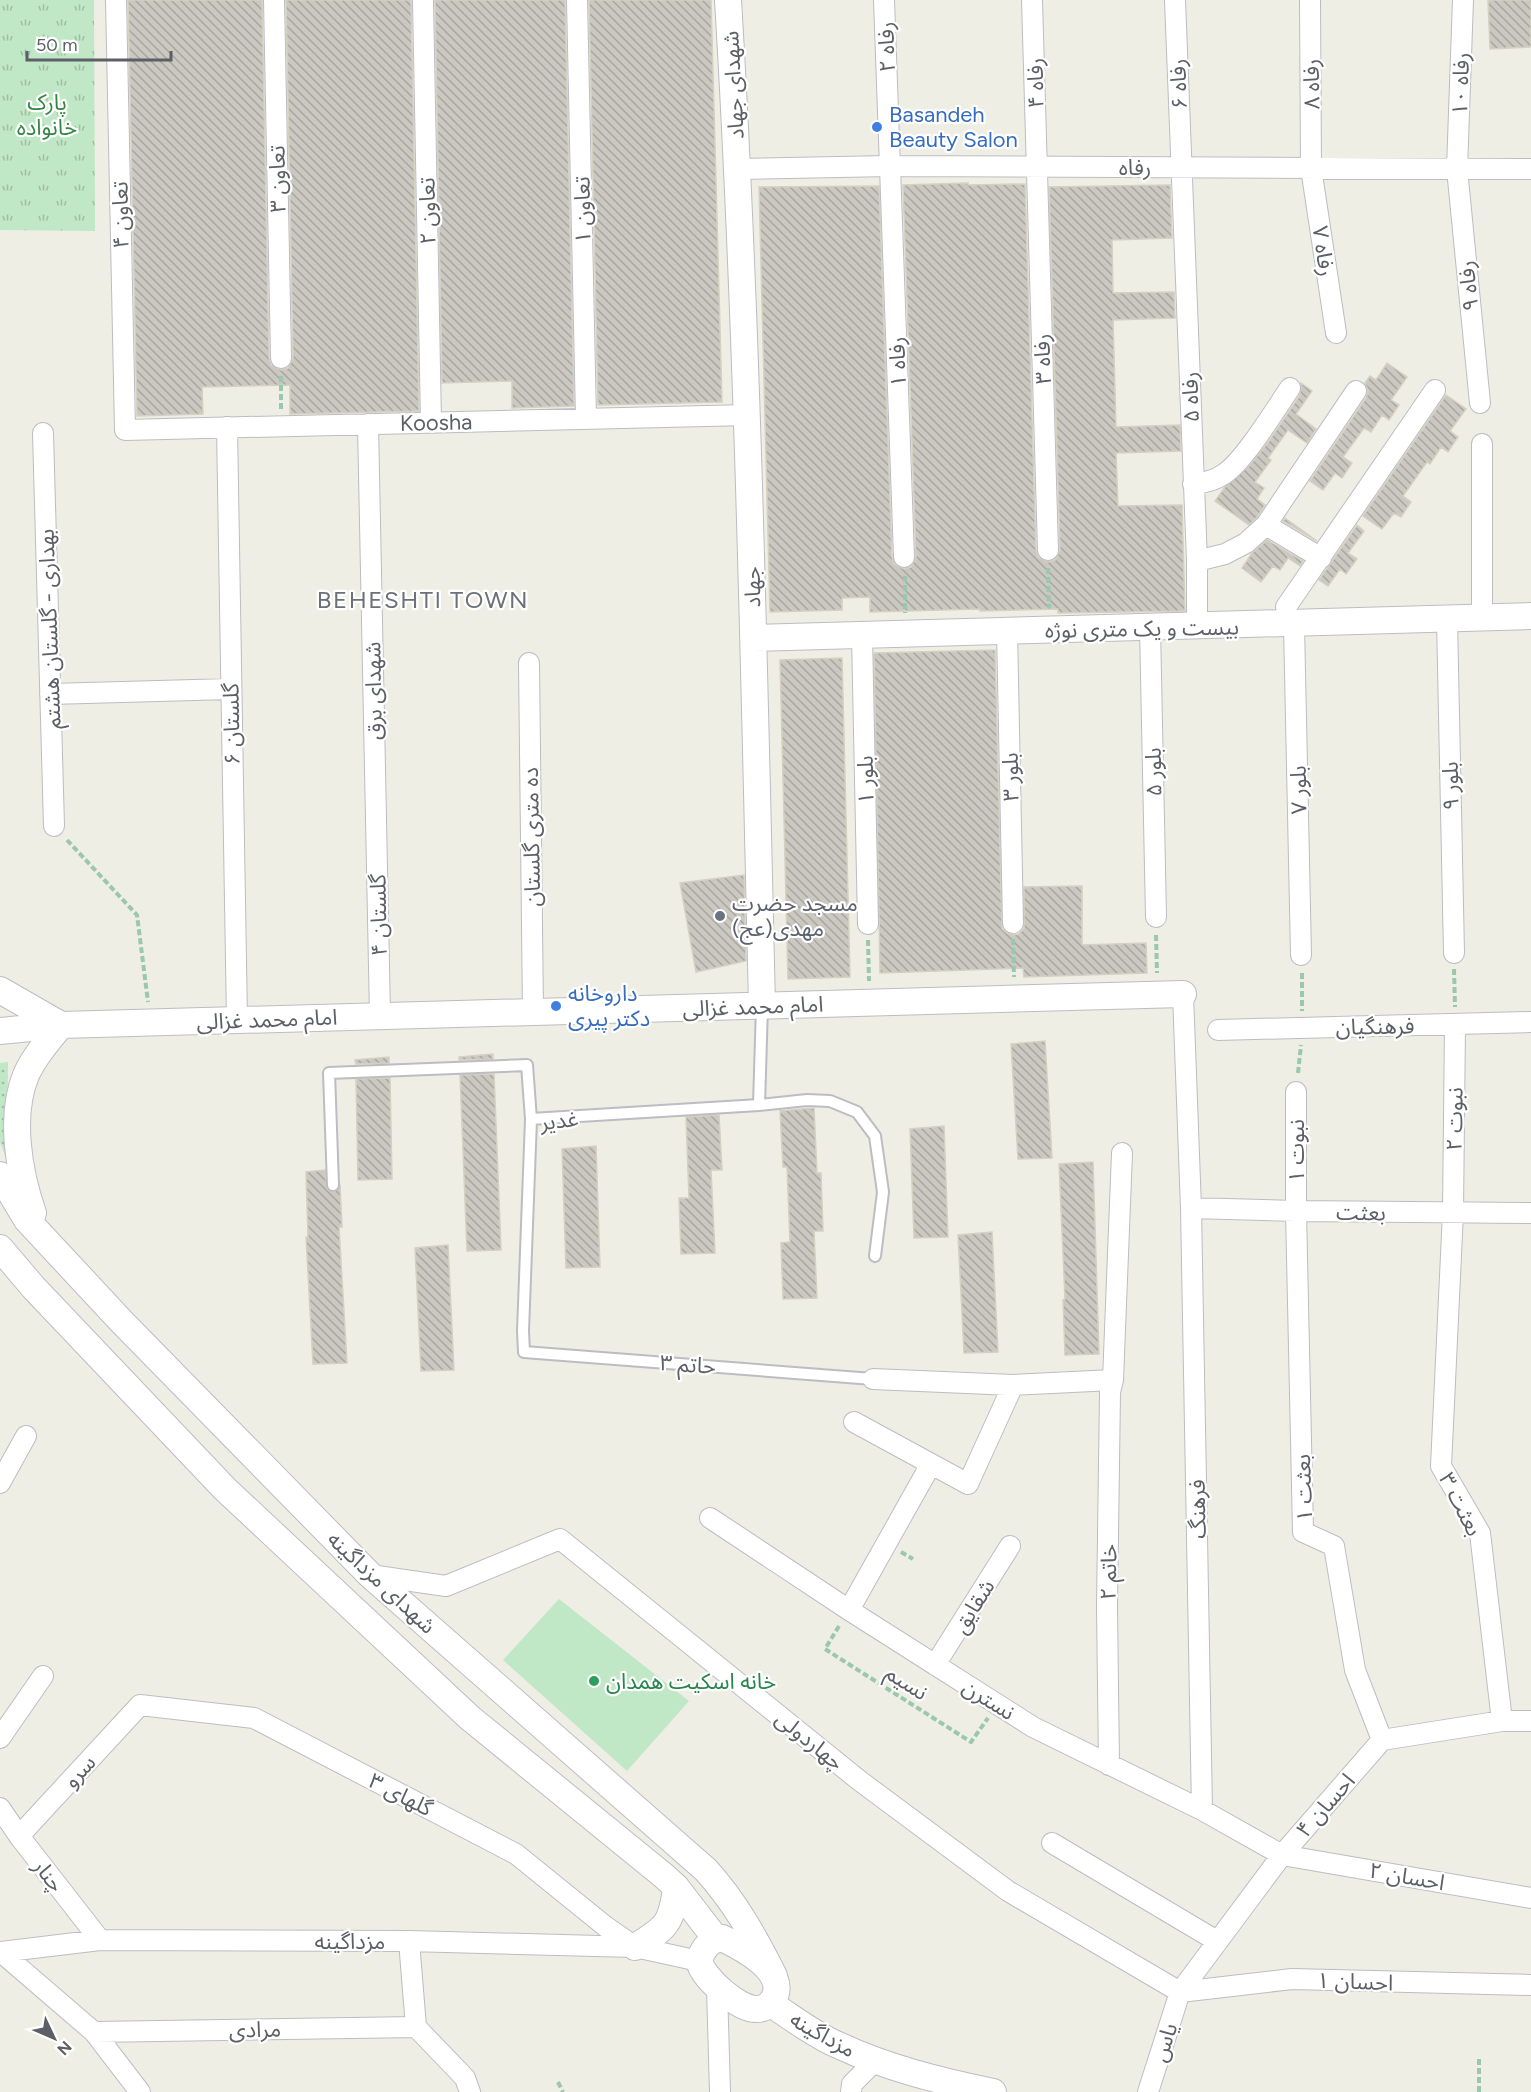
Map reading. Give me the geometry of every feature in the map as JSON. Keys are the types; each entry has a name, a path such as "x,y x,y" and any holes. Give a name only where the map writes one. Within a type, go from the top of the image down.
{"street":[{"name":"تعاون ۴","path":"116,0 125,430"},
{"name":"تعاون ۳","path":"274,0 280,358"},
{"name":"تعاون ۲","path":"423,0 431,422"},
{"name":"تعاون ۱","path":"577,0 586,419"},
{"name":"شهدای جهاد","path":"728,0 738,169"},
{"name":"رفاه ۲","path":"884,0 890,166"},
{"name":"رفاه ۴","path":"1032,0 1037,167"},
{"name":"رفاه ۶","path":"1175,0 1181,168"},
{"name":"رفاه ۸","path":"1310,0 1311,168"},
{"name":"رفاه ۱۰","path":"1457,169 1463,0"},
{"name":"رفاه","path":"738,169 890,166 1531,169"},
{"name":"رفاه ۱","path":"890,166 904,557"},
{"name":"رفاه ۳","path":"1037,167 1048,550"},
{"name":"رفاه ۵","path":"1181,168 1197,561 1197,626"},
{"name":"رفاه ۷","path":"1311,168 1336,333"},
{"name":"جهاد","path":"738,169 748,415 762,1005"},
{"name":"رفاه ۹","path":"1457,169 1480,403"},
{"path":"1193,484 1209,483 1226,473 1244,453 1290,388"},
{"path":"1290,616 1321,558 1435,390"},
{"path":"1197,561 1225,554 1246,543 1266,525 1356,391"},
{"name":"Koosha","path":"125,430 748,415"},
{"name":"شهدای برق","path":"368,424 376,815"},
{"name":"گلستان ۶","path":"227,427 237,1020"},
{"name":"بهداری - گلستان هشتم","path":"43,433 54,826"},
{"path":"1482,444 1482,618"},
{"path":"1266,525 1321,558"},
{"name":"بیست و یک متری نوژه","path":"754,638 1197,626 1290,616 1447,619 1531,616"},
{"name":"بلور ۷","path":"1290,616 1301,955"},
{"name":"بلور ۹","path":"1447,619 1454,953"},
{"name":"بلور ۵","path":"1150,627 1156,917"},
{"name":"بلور ۳","path":"1007,631 1013,923"},
{"name":"بلور ۱","path":"862,635 868,924"},
{"name":"ده متری گلستان","path":"529,663 533,1012"},
{"path":"50,694 230,689"},
{"name":"گلستان ۴","path":"376,815 380,1016"},
{"path":"0,990 61,1025 43,1046 26,1076 16,1135 27,1195 41,1235"},
{"name":"امام محمد غزالی","path":"0,1031 61,1025 151,1022 1183,994 1191,1208"},
{"name":"فرهنگیان","path":"1218,1030 1531,1022"},
{"name":"نبوت ۲","path":"1453,1213 1455,1024"},
{"name":"نبوت ۱","path":"1296,1092 1296,1211"},
{"name":"خاتم ۲","path":"1109,1765 1107,1607 1110,1392 1113,1380 1122,1153"},
{"name":"شهدای مزداگینه","path":"0,1174 27,1220 121,1321 370,1575 706,1870 731,1901 754,1936 774,1976"},
{"name":"بعثت","path":"1191,1208 1531,1213"},
{"name":"فرهنگ","path":"1191,1208 1202,1810"},
{"name":"بعثت ۱","path":"1296,1211 1303,1532 1334,1546 1355,1670 1382,1740"},
{"name":"بعثت ۳","path":"1453,1213 1441,1466 1480,1533 1502,1721"},
{"name":"شهدای مزداگینه","path":"0,1248 34,1288 225,1489 470,1718 655,1868 675,1887 716,1939"},
{"path":"873,1379 1013,1385 1113,1380"},
{"path":"854,1422 968,1484 1013,1385"},
{"path":"0,1483 26,1436"},
{"path":"849,1610 931,1464"},
{"name":"نسترن","path":"710,1518 1033,1727 1202,1810 1282,1855"},
{"name":"چهاردولی","path":"370,1575 446,1586 560,1539 860,1781 1008,1891 1180,1992"},
{"name":"شقایق","path":"935,1665 1010,1546"},
{"path":"0,1738 43,1676"},
{"name":"سرو","path":"19,1836 140,1705"},
{"name":"گلهای ۳","path":"140,1705 254,1718 516,1854 605,1926 635,1947"},
{"path":"1382,1740 1502,1721 1531,1721"},
{"name":"احسان ۴","path":"1180,1992 1282,1855 1382,1740"},
{"name":"چنار","path":"0,1808 100,1940"},
{"path":"1052,1843 1217,1941"},
{"name":"احسان ۲","path":"1282,1855 1531,1898"},
{"path":"635,1947 664,1927 673,1911 675,1887"},
{"path":"722,1938 742,1947 774,1976 777,1993 771,2004 753,2010 717,1988 705,1976 699,1961 701,1953 708,1943 722,1938"},
{"name":"مزداگینه","path":"0,1952 100,1940 409,1941 635,1947 699,1961"},
{"path":"409,1941 416,2027 465,2078 470,2092"},
{"path":"0,1952 94,2032 140,2092"},
{"name":"احسان ۱","path":"1180,1992 1292,1979 1531,1985"},
{"path":"717,1988 720,2092"},
{"name":"یاس","path":"1148,2092 1180,1992"},
{"name":"مزداگینه","path":"771,2004 821,2037 875,2061 938,2080 993,2092"},
{"name":"مرادی","path":"94,2032 416,2027"},
{"name":"مزداگینه","path":"851,2092 852,2084 875,2061"}],"lane":[{"path":"759,1105 762,1005"},
{"path":"333,1185 329,1073 527,1065 531,1119"},
{"name":"غدیر","path":"523,1331 531,1119 807,1100 830,1101 857,1112 875,1136 883,1192 875,1256"},
{"name":"حاتم ۳","path":"523,1331 524,1352 873,1379"}],"path":[{"path":"280,358 282,426"},
{"path":"1048,550 1049,630"},
{"path":"904,557 906,634"},
{"path":"54,826 137,915 151,1022"},
{"path":"1156,917 1158,994"},
{"path":"1013,923 1015,998"},
{"path":"868,924 870,1002"},
{"path":"1454,953 1455,1024"},
{"name":"نسیم","path":"849,1610 825,1649 961,1736 971,1742 998,1705"},
{"path":"1479,2059 1479,2092"},
{"path":"558,2082 563,2092"}],"green space":[{"name":"پارک خانواده","path":"0,0 94,0 95,231 0,230"},
{"path":"8,1062 7,1161 0,1142 0,1063"},
{"name":"خانه اسكيت همدان","path":"559,1599 689,1701 627,1771 503,1660"}],"building":[{"path":"128,0 262,0 269,358 271,365 281,370 288,368 293,358 286,0 411,0 419,411 290,414 290,385 202,387 203,414 137,416"},
{"path":"435,0 565,0 574,406 512,408 512,381 442,383"},
{"path":"589,0 711,0 722,402 598,405"},
{"path":"1488,0 1531,0 1531,47 1490,49"},
{"path":"968,183 968,185 1025,184 1036,550 1038,557 1048,562 1055,560 1060,550 1049,187 1170,185 1172,238 1112,240 1113,293 1174,292 1175,318 1113,320 1116,427 1180,425 1181,451 1116,453 1118,506 1182,505 1185,611 1058,613 1058,609 980,611 980,609 870,612 870,597 842,598 842,610 770,612 759,187 879,186 892,557 894,564 904,569 911,567 916,557 903,185"},
{"path":"1387,363 1407,377 1391,400 1399,405 1389,420 1382,415 1371,432 1364,428 1343,457 1352,463 1342,478 1335,473 1323,490 1310,481 1366,398 1368,391 1365,383 1370,376 1376,380"},
{"path":"1301,383 1312,391 1296,414 1316,429 1307,443 1288,430 1268,458 1271,460 1255,482 1264,488 1257,499 1265,505 1249,525 1215,501 1225,487 1249,466 1269,441 1300,395"},
{"path":"1446,395 1466,409 1450,431 1458,437 1448,452 1441,447 1430,464 1427,462 1403,496 1411,502 1401,517 1394,513 1382,529 1363,516"},
{"path":"1285,518 1317,541 1283,521"},
{"path":"1357,525 1364,531 1348,553 1357,559 1346,574 1340,569 1328,586 1319,580"},
{"path":"1267,540 1303,561 1300,566 1288,558 1280,570 1273,566 1261,582 1242,568 1252,553"},
{"path":"995,650 1002,929 1013,935 1019,934 1024,928 1024,887 1082,886 1082,945 1146,943 1147,973 1024,977 1023,968 880,973 874,653"},
{"path":"842,658 850,977 788,979 780,660"},
{"path":"744,875 746,961 696,972 680,883"},
{"path":"1045,1041 1052,1158 1018,1159 1011,1044"},
{"path":"493,1054 493,1059 459,1060 459,1057"},
{"path":"389,1057 389,1063 356,1064 355,1060"},
{"path":"494,1074 501,1250 467,1251 460,1075"},
{"path":"390,1078 392,1179 358,1180 356,1079"},
{"path":"814,1108 817,1173 821,1173 823,1231 814,1231 817,1298 783,1299 781,1243 790,1242 787,1167 783,1167 780,1111"},
{"path":"719,1115 722,1170 711,1170 715,1253 681,1254 679,1198 689,1198 686,1117"},
{"path":"944,1126 948,1237 914,1238 910,1129"},
{"path":"596,1146 600,1267 566,1268 562,1149"},
{"path":"1093,1162 1099,1354 1065,1355 1059,1164"},
{"path":"325,1170 327,1189 334,1192 340,1186 342,1227 339,1227 347,1363 313,1364 306,1237 308,1237 306,1172"},
{"path":"992,1232 998,1352 964,1353 958,1235"},
{"path":"448,1245 454,1370 421,1371 415,1248"}],"place":[{"name":"Basandeh Beauty Salon","path":"877,127"},
{"name":"مسجد حضرت مهدی(عج)","path":"720,916"},
{"name":"داروخانه دکتر پیری","path":"556,1006"},
{"name":"خانه اسكيت همدان","path":"594,1681"}],"district":[{"name":"BEHESHTI TOWN","path":"423,600"}]}
